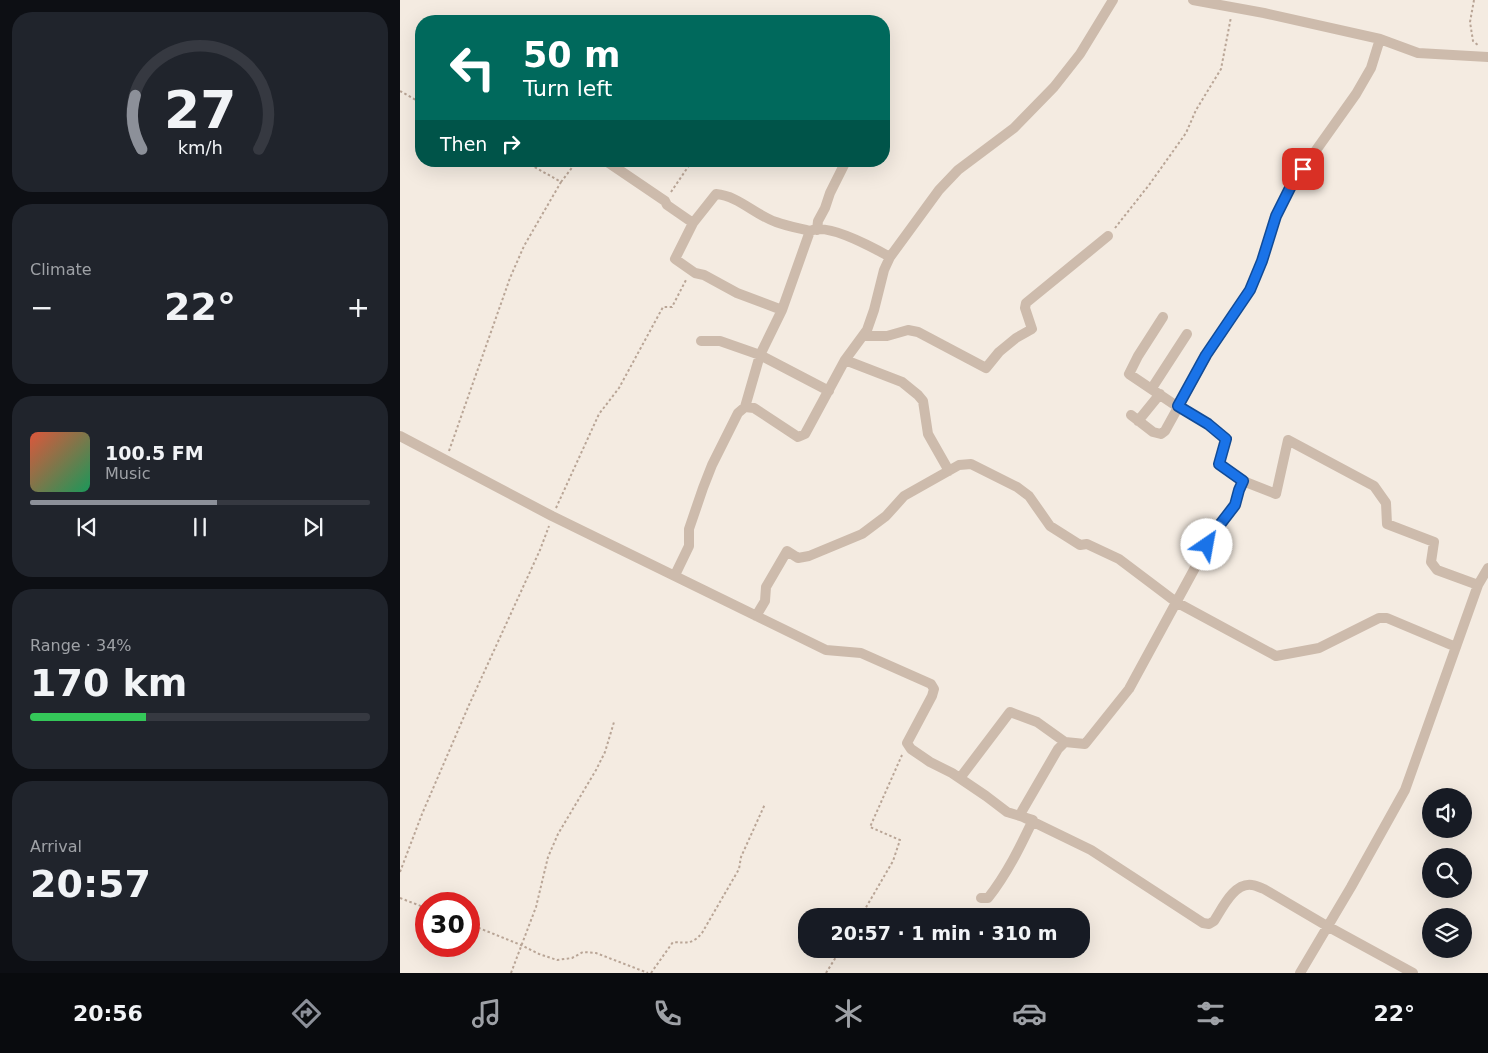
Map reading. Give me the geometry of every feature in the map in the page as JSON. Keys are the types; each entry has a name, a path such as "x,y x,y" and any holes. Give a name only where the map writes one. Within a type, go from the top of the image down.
{"street":[{"path":"745,407 754,408 798,437 805,434 845,360 863,336 874,310 884,270 890,256 939,190 958,170 1014,128 1054,87 1080,54 1113,0"},
{"path":"1193,0 1264,13 1380,39 1418,53 1488,57"},
{"path":"1187,334 1156,391 1134,418 1153,432 1162,434 1206,355 1250,290 1262,261 1276,216 1292,184 1356,94 1371,68 1380,39"},
{"path":"615,167 665,201 693,223"},
{"path":"675,575 689,546 689,529 712,465 738,413 745,407 760,355 782,310 809,237 825,208 843,167"},
{"path":"782,310 737,293 704,275 695,273 675,258 693,223 716,194 722,194 775,222 837,233 890,256"},
{"path":"863,336 887,336 908,330 918,332 986,368 1016,338 1032,329 1025,308 1026,303 1108,236"},
{"path":"1163,317 1129,374 1208,424 1226,439 1219,464 1243,481 1276,494 1288,440 1374,486 1386,503 1387,524 1434,542 1430,562 1437,570 1478,585"},
{"path":"701,341 720,341 760,355 829,391"},
{"path":"845,360 902,382 918,395 923,401 928,434 949,471"},
{"path":"400,436 552,516 826,650 861,653 931,684 934,689 932,696 907,743 911,749 960,778 1007,812 1033,820"},
{"path":"756,616 764,601 766,587 787,551 798,558 804,557 862,534 886,516 904,496 959,465 971,464 1017,487 1029,496 1050,526 1080,545 1087,544 1119,559 1176,602 1276,656 1319,648 1379,618 1387,618 1456,647"},
{"path":"960,778 1010,712 1037,722 1065,742 1085,744 1129,689 1215,531 1235,505 1243,481"},
{"path":"1300,973 1352,887 1405,790 1478,585 1488,568"},
{"path":"1065,742 1058,749 1022,811 1021,816 1033,820 1091,850 1203,923 1209,924 1214,921 1231,895 1238,888 1245,885 1253,885 1264,889 1413,973"},
{"path":"981,898 988,898 996,889 1033,820"}],"path":[{"path":"1473,41 1470,22 1474,0"},
{"path":"1108,236 1149,185 1186,133 1196,110 1221,69 1232,7"},
{"path":"400,91 415,100"},
{"path":"535,167 561,182"},
{"path":"446,460 510,278 524,246 572,167"},
{"path":"665,201 688,167"},
{"path":"400,872 448,752 540,550 552,516 599,414 619,388 663,307 672,307 688,276 695,273"},
{"path":"511,973 536,907 548,857 558,834 605,752 614,722"},
{"path":"866,908 893,861 900,840 870,827 907,743"},
{"path":"480,928 539,954 558,960 572,958 583,952 596,953 650,973 674,942 689,943 696,940 702,933 738,870 741,857 765,804"},
{"path":"400,898 415,904"},
{"path":"826,973 835,958"}],"route":[{"path":"1207,545 1235,505 1243,481 1219,464 1226,439 1208,424 1178,406 1206,355 1250,290 1262,261 1276,216 1292,184 1303,169"}]}
